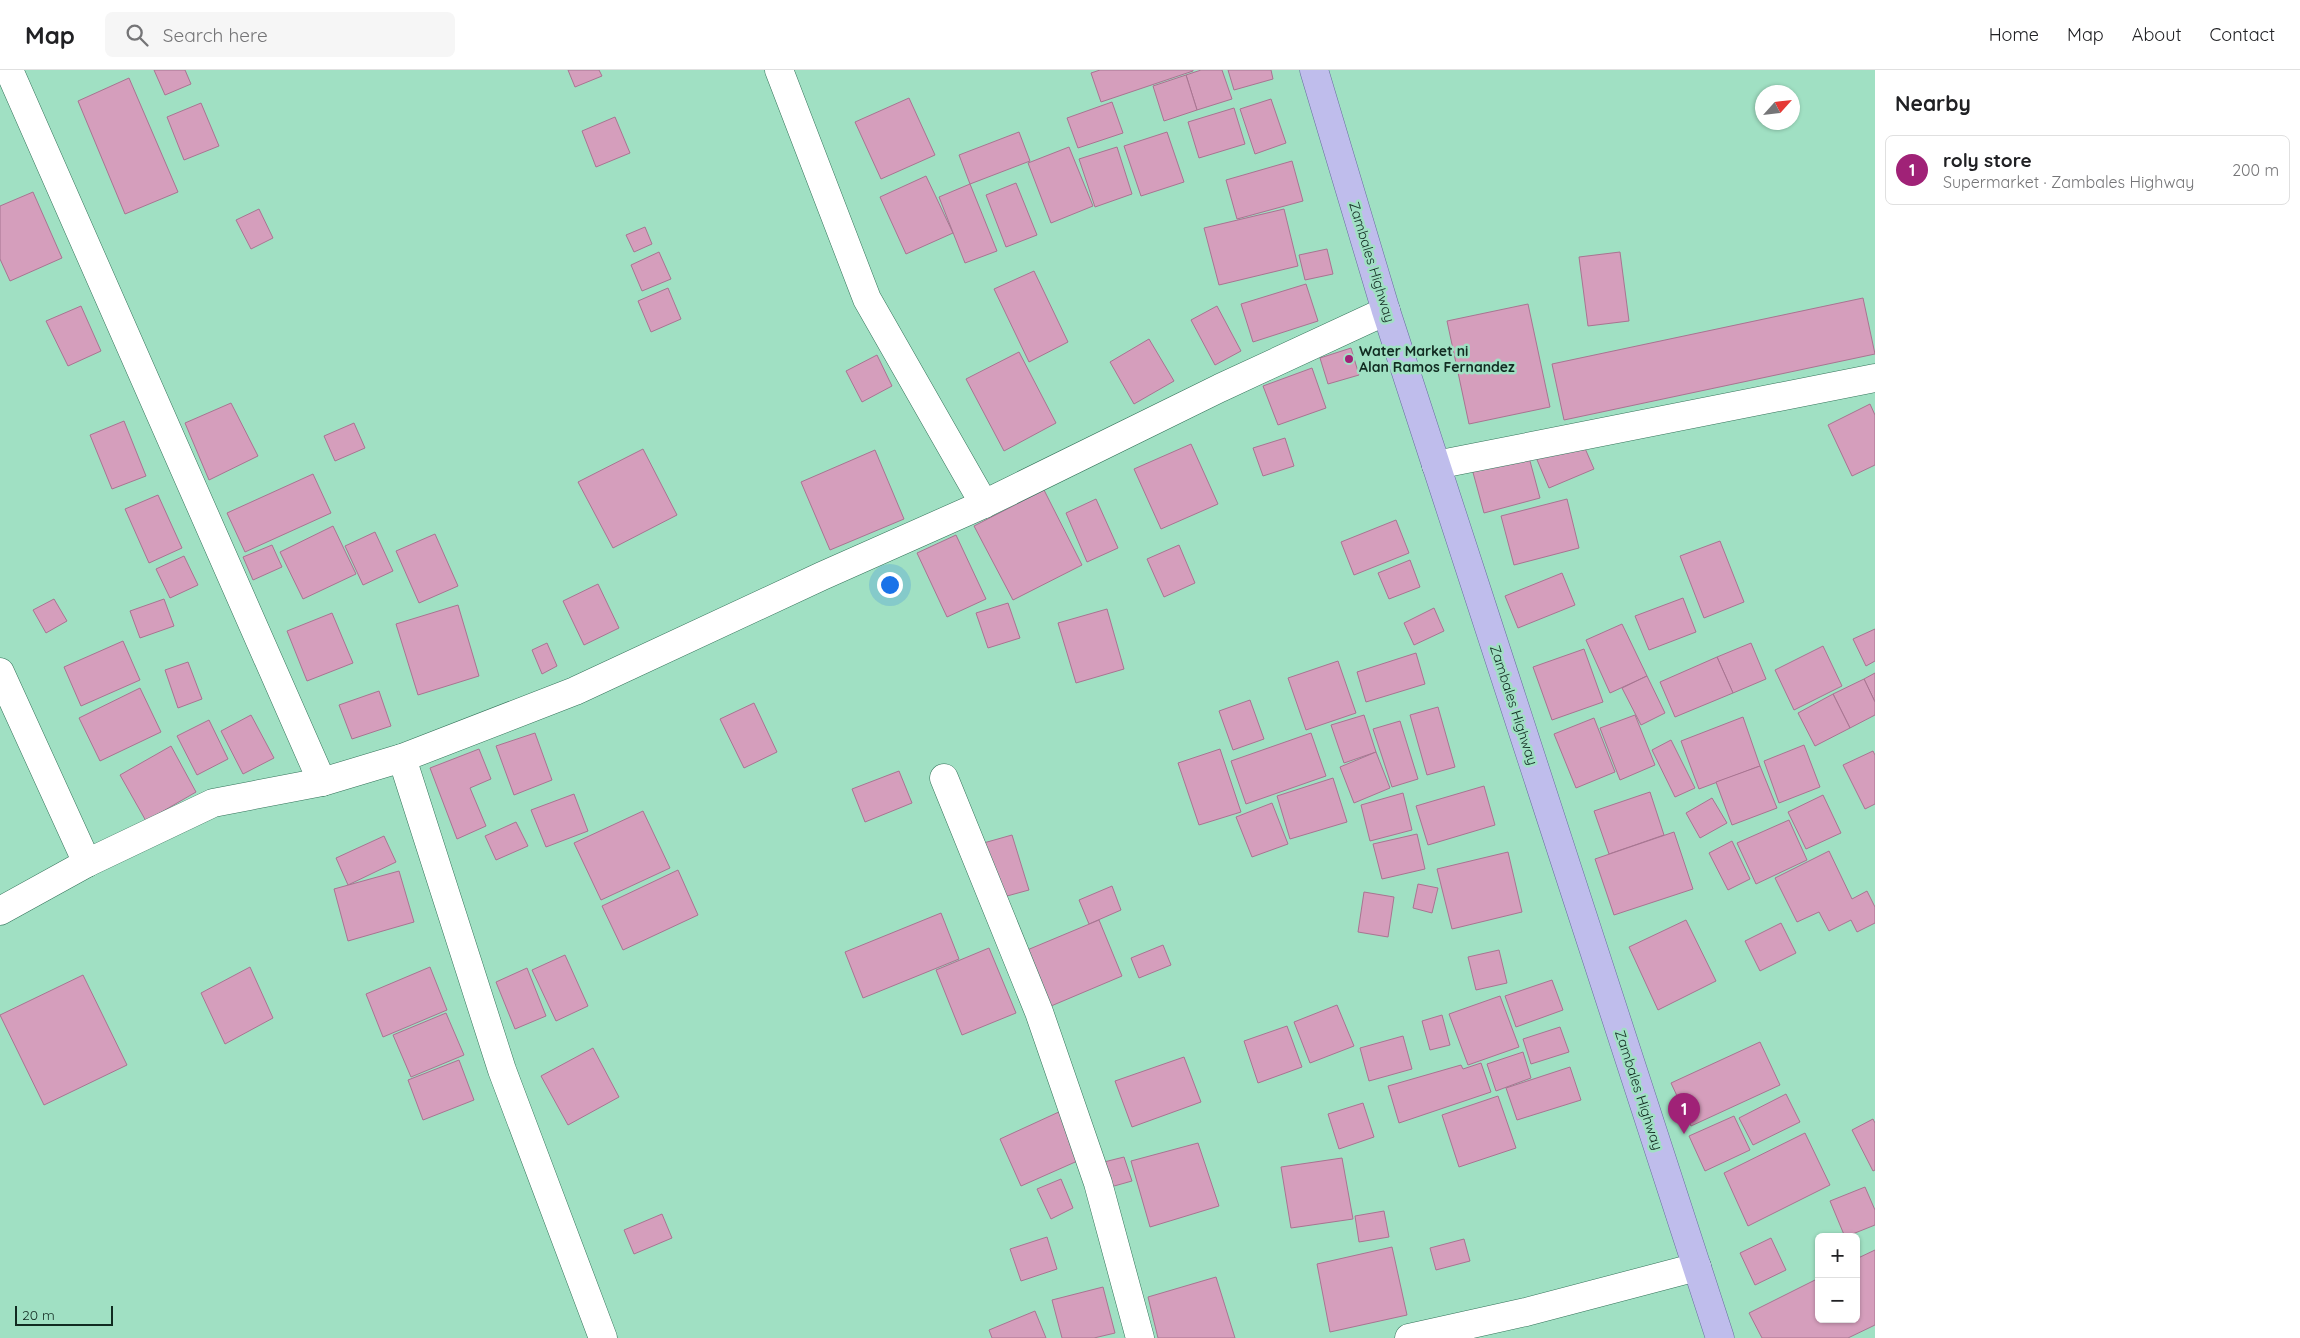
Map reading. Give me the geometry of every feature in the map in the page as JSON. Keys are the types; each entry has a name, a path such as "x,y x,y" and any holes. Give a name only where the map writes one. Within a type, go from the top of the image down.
{"main road":[{"name":"Zambales Highway","path":"1314,70 1386,311 1720,1338"}],"street":[{"path":"9,70 322,782"},
{"path":"779,70 867,299 984,504"},
{"path":"0,910 87,863 213,803 322,782 402,758 575,691 822,576 984,504 1220,388 1386,311"},
{"path":"1436,465 1875,378"},
{"path":"0,672 87,863"},
{"path":"402,758 502,1070 603,1338"},
{"path":"944,778 1039,1012 1098,1183 1140,1338"},
{"path":"1409,1338 1526,1312 1697,1267"}],"building":[{"path":"154,70 185,70 191,84 165,95"},
{"path":"568,70 599,70 602,76 575,87"},
{"path":"1100,70 1193,71 1101,102 1091,73"},
{"path":"1201,70 1222,70 1232,99 1197,110 1186,75"},
{"path":"1228,70 1271,70 1273,79 1234,90"},
{"path":"1186,75 1197,110 1164,121 1153,86"},
{"path":"129,78 178,192 125,214 78,101"},
{"path":"909,98 935,155 881,179 855,122"},
{"path":"1271,99 1286,143 1255,154 1240,109"},
{"path":"1112,102 1123,133 1078,148 1067,118"},
{"path":"201,103 219,146 184,160 167,117"},
{"path":"1234,108 1245,144 1199,158 1188,122"},
{"path":"615,117 630,153 596,167 582,131"},
{"path":"1019,132 1030,161 970,184 959,155"},
{"path":"1167,132 1184,182 1141,196 1124,146"},
{"path":"1069,147 1093,206 1051,223 1028,163"},
{"path":"1117,147 1132,194 1095,207 1079,159"},
{"path":"1292,161 1303,201 1237,219 1226,180"},
{"path":"926,176 953,233 906,254 880,197"},
{"path":"1016,183 1037,235 1006,247 986,195"},
{"path":"970,184 997,251 965,263 939,197"},
{"path":"33,192 62,258 10,281 0,259 0,206"},
{"path":"259,209 273,238 251,249 236,220"},
{"path":"1284,209 1298,266 1219,285 1204,228"},
{"path":"645,227 652,244 634,252 626,235"},
{"path":"1327,249 1333,274 1305,280 1299,255"},
{"path":"659,252 671,279 642,291 631,265"},
{"path":"1620,252 1629,321 1588,326 1579,257"},
{"path":"1034,271 1068,342 1029,362 994,289"},
{"path":"1306,284 1318,321 1253,342 1241,304"},
{"path":"668,288 681,319 651,332 638,301"},
{"path":"1863,298 1875,354 1564,420 1552,364"},
{"path":"1528,304 1550,407 1469,424 1447,321"},
{"path":"81,306 101,351 68,366 46,321"},
{"path":"1217,306 1241,351 1215,365 1191,320"},
{"path":"1149,339 1174,381 1134,404 1110,362"},
{"path":"1351,348 1359,375 1328,384 1320,358"},
{"path":"1019,352 1056,423 1004,451 966,379"},
{"path":"877,355 892,386 862,402 846,371"},
{"path":"1312,368 1326,408 1278,425 1263,386"},
{"path":"231,403 258,456 209,480 185,423"},
{"path":"1870,404 1875,415 1875,465 1852,476 1828,425"},
{"path":"124,421 146,476 112,489 90,435"},
{"path":"354,423 365,448 335,461 324,436"},
{"path":"1580,437 1594,469 1549,488 1535,455"},
{"path":"1285,438 1294,466 1263,476 1253,448"},
{"path":"1191,444 1218,504 1161,529 1134,469"},
{"path":"643,449 677,515 613,548 578,482"},
{"path":"875,450 904,519 830,550 801,482"},
{"path":"1527,450 1540,498 1484,513 1471,465"},
{"path":"313,474 331,513 245,552 227,513"},
{"path":"1044,490 1082,565 1013,600 974,526"},
{"path":"158,495 182,548 149,563 125,509"},
{"path":"1096,499 1118,548 1087,562 1066,513"},
{"path":"1567,499 1579,548 1514,565 1501,516"},
{"path":"1396,520 1409,553 1354,575 1341,542"},
{"path":"333,526 356,574 303,599 280,552"},
{"path":"375,532 393,571 363,585 345,546"},
{"path":"435,534 458,586 419,603 396,551"},
{"path":"956,535 986,599 947,617 917,553"},
{"path":"1720,541 1744,602 1704,618 1680,556"},
{"path":"272,545 282,567 253,580 243,557"},
{"path":"1179,545 1195,583 1164,597 1147,559"},
{"path":"184,556 198,585 170,598 156,569"},
{"path":"1410,560 1420,587 1389,599 1378,573"},
{"path":"1562,573 1575,605 1518,628 1505,596"},
{"path":"598,584 619,628 584,645 563,601"},
{"path":"1683,598 1696,632 1649,650 1635,616"},
{"path":"54,599 67,621 46,633 33,610"},
{"path":"164,599 174,626 140,638 130,611"},
{"path":"1008,603 1020,638 988,648 976,613"},
{"path":"458,605 479,676 418,695 396,624"},
{"path":"1434,608 1444,631 1414,645 1404,623"},
{"path":"1107,609 1124,669 1076,683 1058,623"},
{"path":"332,613 353,663 307,681 287,631"},
{"path":"1622,624 1647,676 1610,693 1586,640"},
{"path":"1875,629 1875,661 1866,666 1853,639"},
{"path":"123,641 140,680 81,706 64,667"},
{"path":"547,643 557,666 542,674 532,650"},
{"path":"1751,643 1766,679 1733,693 1717,657"},
{"path":"1823,646 1842,686 1794,710 1775,670"},
{"path":"1584,649 1603,702 1552,720 1533,667"},
{"path":"1416,653 1425,684 1366,702 1357,672"},
{"path":"1717,657 1733,693 1675,717 1660,682"},
{"path":"1338,661 1356,713 1306,730 1288,678"},
{"path":"188,662 202,699 178,708 165,670"},
{"path":"1875,673 1875,702 1864,679"},
{"path":"1647,676 1665,713 1641,725 1622,688"},
{"path":"1864,679 1875,702 1875,715 1850,728 1833,694"},
{"path":"140,688 161,732 100,761 79,718"},
{"path":"379,691 391,726 352,739 339,705"},
{"path":"1833,694 1850,728 1815,746 1798,713"},
{"path":"1250,700 1264,739 1233,750 1219,711"},
{"path":"754,703 777,752 744,768 720,719"},
{"path":"1438,707 1455,767 1427,775 1410,715"},
{"path":"251,715 274,758 243,774 221,731"},
{"path":"1364,715 1376,752 1344,763 1331,725"},
{"path":"1635,715 1655,765 1620,780 1600,728"},
{"path":"1743,717 1760,766 1699,789 1681,741"},
{"path":"1594,718 1615,772 1576,788 1554,734"},
{"path":"209,720 228,759 197,775 177,736"},
{"path":"1400,721 1418,779 1392,787 1373,729"},
{"path":"535,733 552,780 514,795 496,746"},
{"path":"1311,733 1326,776 1246,804 1231,761"},
{"path":"1671,740 1695,788 1675,797 1652,750"},
{"path":"1804,745 1820,787 1779,803 1764,761"},
{"path":"171,746 196,792 146,821 120,775"},
{"path":"479,749 491,779 470,788 486,826 457,839 430,768"},
{"path":"1220,749 1241,812 1199,825 1178,763"},
{"path":"1873,751 1875,755 1875,804 1865,809 1843,765"},
{"path":"1376,752 1390,788 1354,803 1340,767"},
{"path":"1760,766 1777,808 1732,825 1716,782"},
{"path":"899,771 912,803 865,822 852,789"},
{"path":"1333,778 1347,822 1290,839 1277,796"},
{"path":"1484,786 1495,825 1428,845 1416,806"},
{"path":"1650,792 1664,835 1609,854 1594,811"},
{"path":"1403,793 1412,830 1370,841 1361,805"},
{"path":"574,794 588,831 546,847 531,810"},
{"path":"1823,795 1841,833 1806,849 1788,812"},
{"path":"1712,798 1727,823 1700,838 1686,813"},
{"path":"1272,803 1288,844 1252,857 1236,817"},
{"path":"643,811 670,868 601,900 574,843"},
{"path":"1789,820 1807,860 1756,884 1737,843"},
{"path":"516,822 528,846 496,860 485,836"},
{"path":"1674,832 1693,889 1614,915 1595,859"},
{"path":"1417,834 1425,869 1382,879 1373,844"},
{"path":"1012,835 1029,890 996,899 980,844"},
{"path":"384,836 396,862 348,885 336,858"},
{"path":"1732,841 1750,879 1728,890 1709,853"},
{"path":"1829,851 1852,899 1867,891 1875,907 1875,923 1857,932 1851,920 1829,931 1819,912 1797,922 1775,878"},
{"path":"1508,852 1522,912 1452,929 1437,869"},
{"path":"678,870 698,915 623,950 602,906"},
{"path":"399,871 414,922 348,941 334,889"},
{"path":"1418,884 1438,888 1432,913 1413,908"},
{"path":"1112,886 1121,910 1089,924 1079,900"},
{"path":"1364,892 1394,897 1388,937 1358,932"},
{"path":"941,913 959,959 863,998 845,952"},
{"path":"1099,920 1122,976 1044,1009 1020,953"},
{"path":"1686,920 1716,981 1658,1010 1629,947"},
{"path":"1781,923 1796,953 1760,971 1745,941"},
{"path":"1163,945 1171,965 1139,978 1131,958"},
{"path":"989,948 1016,1013 962,1035 936,970"},
{"path":"1499,950 1507,983 1476,990 1468,957"},
{"path":"565,955 588,1006 556,1021 532,970"},
{"path":"250,967 273,1018 225,1044 201,993"},
{"path":"430,967 447,1010 383,1037 366,994"},
{"path":"527,968 546,1016 515,1029 496,982"},
{"path":"83,975 127,1065 44,1105 0,1015"},
{"path":"1552,980 1563,1010 1516,1027 1505,996"},
{"path":"1500,996 1519,1047 1468,1065 1449,1014"},
{"path":"1337,1005 1354,1046 1310,1063 1294,1022"},
{"path":"446,1013 464,1055 411,1077 393,1035"},
{"path":"1442,1015 1450,1045 1430,1050 1422,1021"},
{"path":"1287,1026 1302,1067 1258,1083 1244,1041"},
{"path":"1560,1027 1569,1052 1531,1064 1523,1039"},
{"path":"1403,1036 1412,1069 1369,1081 1360,1048"},
{"path":"1760,1042 1780,1085 1691,1126 1671,1083"},
{"path":"593,1048 619,1097 568,1125 541,1076"},
{"path":"1523,1052 1531,1078 1496,1091 1487,1064"},
{"path":"1184,1057 1201,1102 1132,1127 1115,1081"},
{"path":"459,1060 474,1100 423,1120 408,1080"},
{"path":"1481,1063 1491,1092 1399,1123 1388,1086 1461,1065 1463,1069"},
{"path":"1570,1067 1581,1100 1517,1120 1506,1088"},
{"path":"1786,1094 1800,1122 1753,1145 1739,1118"},
{"path":"1498,1096 1516,1148 1459,1167 1442,1115"},
{"path":"1363,1103 1374,1137 1339,1149 1328,1114"},
{"path":"1061,1111 1082,1159 1021,1186 1000,1139"},
{"path":"1734,1116 1750,1150 1705,1171 1689,1136"},
{"path":"1873,1119 1875,1123 1875,1170 1873,1171 1852,1130"},
{"path":"1805,1133 1830,1185 1748,1226 1724,1173"},
{"path":"1198,1143 1219,1206 1150,1227 1131,1161"},
{"path":"1124,1157 1132,1181 1107,1188 1100,1163"},
{"path":"1342,1158 1353,1219 1291,1228 1281,1167"},
{"path":"1061,1179 1073,1208 1051,1219 1037,1189"},
{"path":"1865,1187 1875,1210 1875,1225 1855,1233 1843,1233 1830,1201"},
{"path":"1384,1211 1389,1237 1359,1242 1355,1216"},
{"path":"662,1214 672,1238 634,1254 624,1230"},
{"path":"1047,1237 1057,1269 1021,1281 1010,1249"},
{"path":"1771,1238 1786,1270 1755,1285 1740,1253"},
{"path":"1464,1239 1470,1261 1436,1270 1430,1248"},
{"path":"1392,1247 1407,1315 1330,1332 1317,1264"},
{"path":"1875,1250 1875,1325 1848,1338 1762,1338 1749,1313 1815,1280 1815,1323 1860,1323 1860,1257"},
{"path":"1216,1277 1235,1338 1158,1338 1148,1297"},
{"path":"1103,1287 1115,1333 1094,1338 1062,1338 1052,1300"},
{"path":"1035,1311 1046,1338 992,1338 989,1330"}],"place":[{"name":"Water Market ni Alan Ramos Fernandez","path":"1349,359"},
{"name":"roly store","path":"1684,1134"}]}
